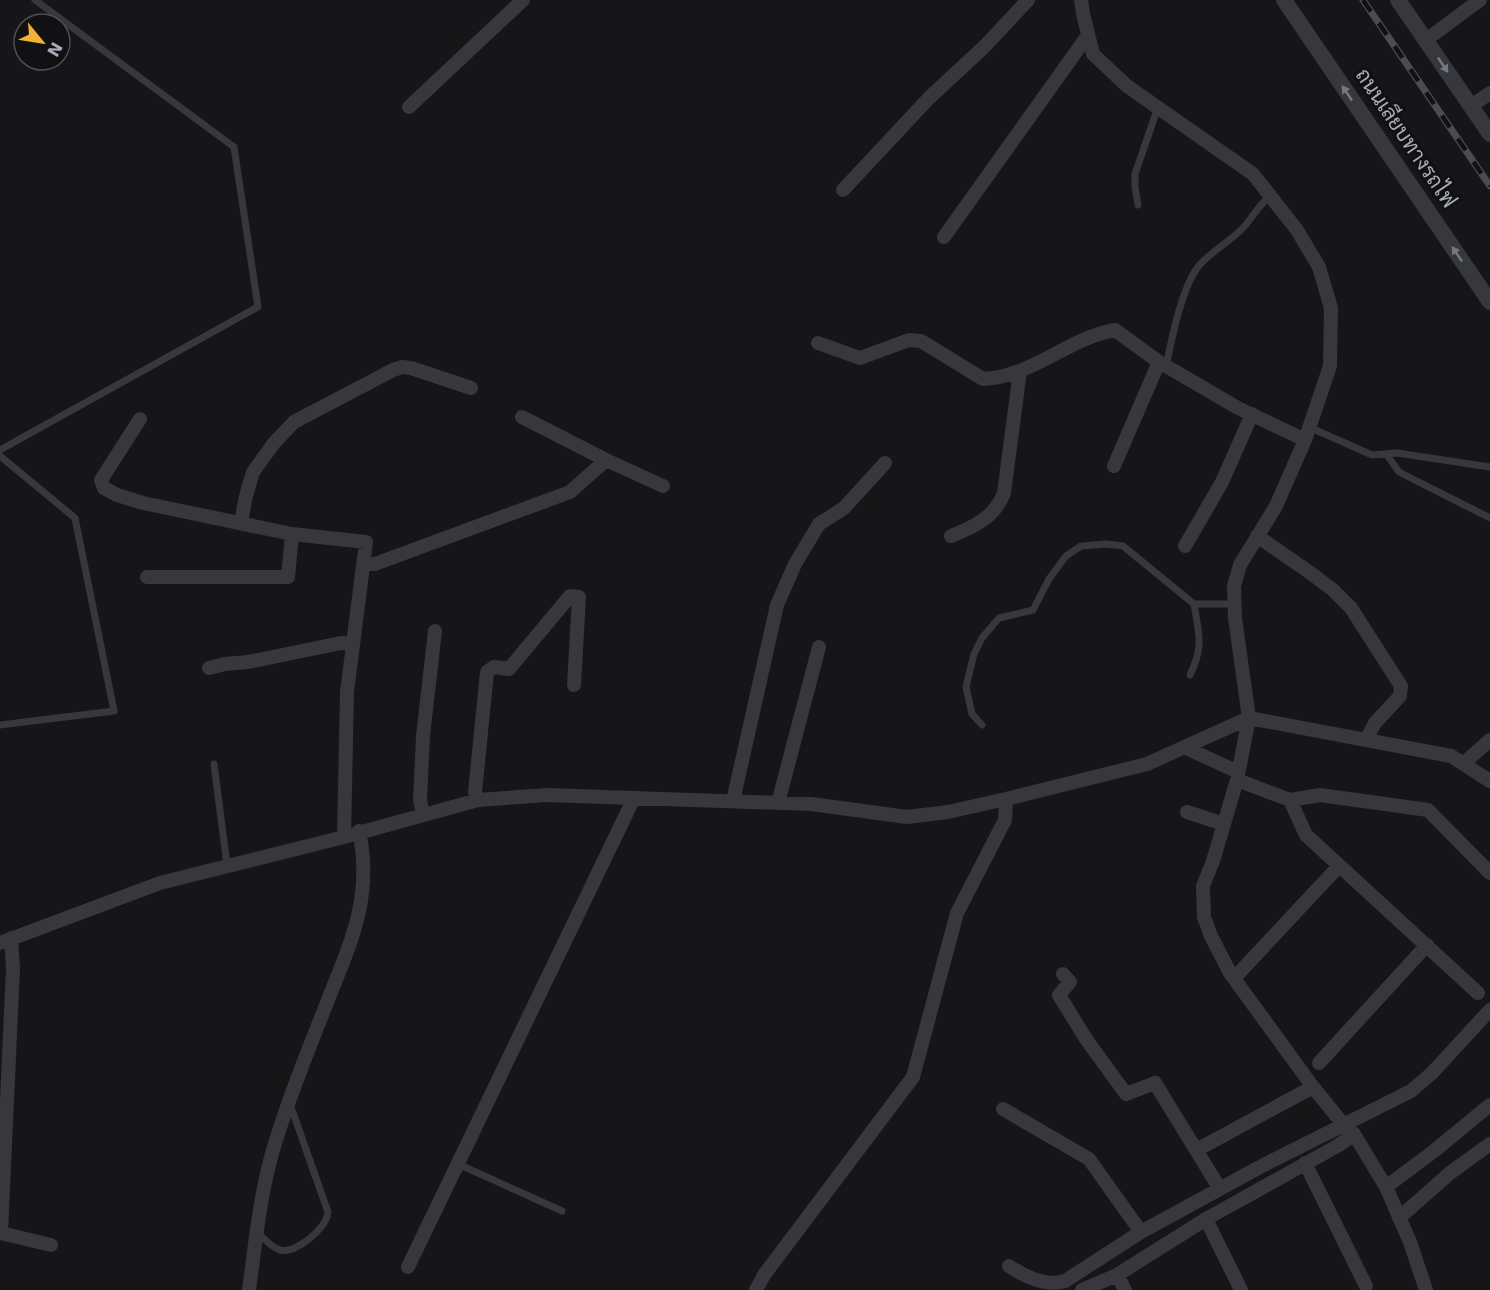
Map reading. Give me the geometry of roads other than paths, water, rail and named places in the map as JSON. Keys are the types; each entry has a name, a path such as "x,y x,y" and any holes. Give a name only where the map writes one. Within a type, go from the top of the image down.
{"street":[{"path":"409,107 523,0"},
{"path":"843,190 929,98 985,46 1028,0"},
{"path":"1082,0 1083,14 1093,54 1127,86 1253,174 1297,230 1319,267 1331,308 1330,366 1307,433 1276,506 1240,565 1234,586 1234,604 1249,718 1238,776 1213,861 1203,886 1204,916 1211,936 1230,973 1313,1087 1354,1134 1386,1187 1410,1242 1426,1290"},
{"name":"ถนนเลียบทางรถไฟ","path":"1284,0 1490,302"},
{"path":"1398,0 1490,134"},
{"path":"1426,40 1480,0"},
{"path":"944,237 1088,35"},
{"path":"1471,106 1490,93"},
{"path":"818,343 860,358 909,340 921,341 983,379 993,379 1020,371 1100,332 1115,330 1162,364 1252,414 1307,433"},
{"path":"1114,466 1162,364"},
{"path":"241,522 253,471 274,443 294,422 402,367 471,388"},
{"path":"951,536 967,530 990,516 999,506 1004,493 1020,371"},
{"path":"1185,546 1222,482 1252,414"},
{"path":"522,417 663,486"},
{"path":"140,419 101,480 104,488 117,495 143,503 292,534 366,542 347,692 344,837"},
{"path":"363,564 375,564 570,492 606,460"},
{"path":"733,801 777,605 795,564 819,524 844,508 885,463"},
{"path":"147,577 288,577 292,534"},
{"path":"1257,537 1312,574 1351,608 1401,686 1400,696 1375,723 1366,740"},
{"path":"477,800 475,792 487,672 494,667 509,669 570,596 579,597 574,686"},
{"path":"423,814 420,800 423,735 435,631"},
{"path":"210,668 225,664 248,663 341,644 353,644"},
{"path":"778,802 819,647"},
{"path":"51,1245 1,1233 13,968 5,940 160,883 344,837 477,800 547,795 811,804 907,817 948,812 1147,764 1249,718 1451,756 1490,781"},
{"path":"1464,763 1490,740"},
{"path":"1184,747 1290,800 1320,795 1428,810 1490,873"},
{"path":"408,1267 634,798"},
{"path":"756,1290 764,1275 913,1077 957,913 1005,820 1006,799"},
{"path":"1290,800 1306,835 1478,993"},
{"path":"1187,812 1224,825"},
{"path":"249,1290 257,1233 277,1136 353,938 363,898 365,869 359,831"},
{"path":"1239,972 1339,866"},
{"path":"1319,1063 1426,945"},
{"path":"1063,974 1070,982 1059,995 1086,1039 1125,1094 1155,1083 1220,1189"},
{"path":"1009,1266 1036,1280 1060,1283 1078,1274 1141,1232 1343,1124 1411,1091 1432,1073 1490,1010"},
{"path":"1202,1147 1313,1087"},
{"path":"1386,1187 1490,1105"},
{"path":"1003,1109 1089,1159 1141,1232"},
{"path":"1082,1290 1117,1275 1206,1219 1354,1134"},
{"path":"1399,1218 1464,1162 1490,1144"},
{"path":"1305,1163 1366,1286"},
{"path":"1206,1219 1241,1290"},
{"path":"1117,1275 1125,1290"}],"lane":[{"path":"0,450 258,307 234,147 35,0"},
{"path":"1138,205 1134,187 1135,174 1158,107"},
{"path":"1162,364 1197,268 1219,246 1240,231 1260,203 1270,196"},
{"path":"1307,433 1372,455 1406,454 1490,467"},
{"path":"1387,454 1399,472 1490,518"},
{"path":"0,456 75,518 114,711 0,725"},
{"path":"982,725 972,714 966,687 974,654 982,638 999,618 1033,610 1049,579 1066,556 1081,546 1106,544 1123,546 1194,604 1234,604"},
{"path":"1190,675 1197,661 1201,644 1194,604"},
{"path":"214,764 227,865"},
{"path":"257,1233 279,1250 287,1251 295,1248 321,1228 328,1219 328,1212 289,1102"},
{"path":"458,1164 562,1211"}],"railway":[{"path":"1363,0 1490,186"}]}
